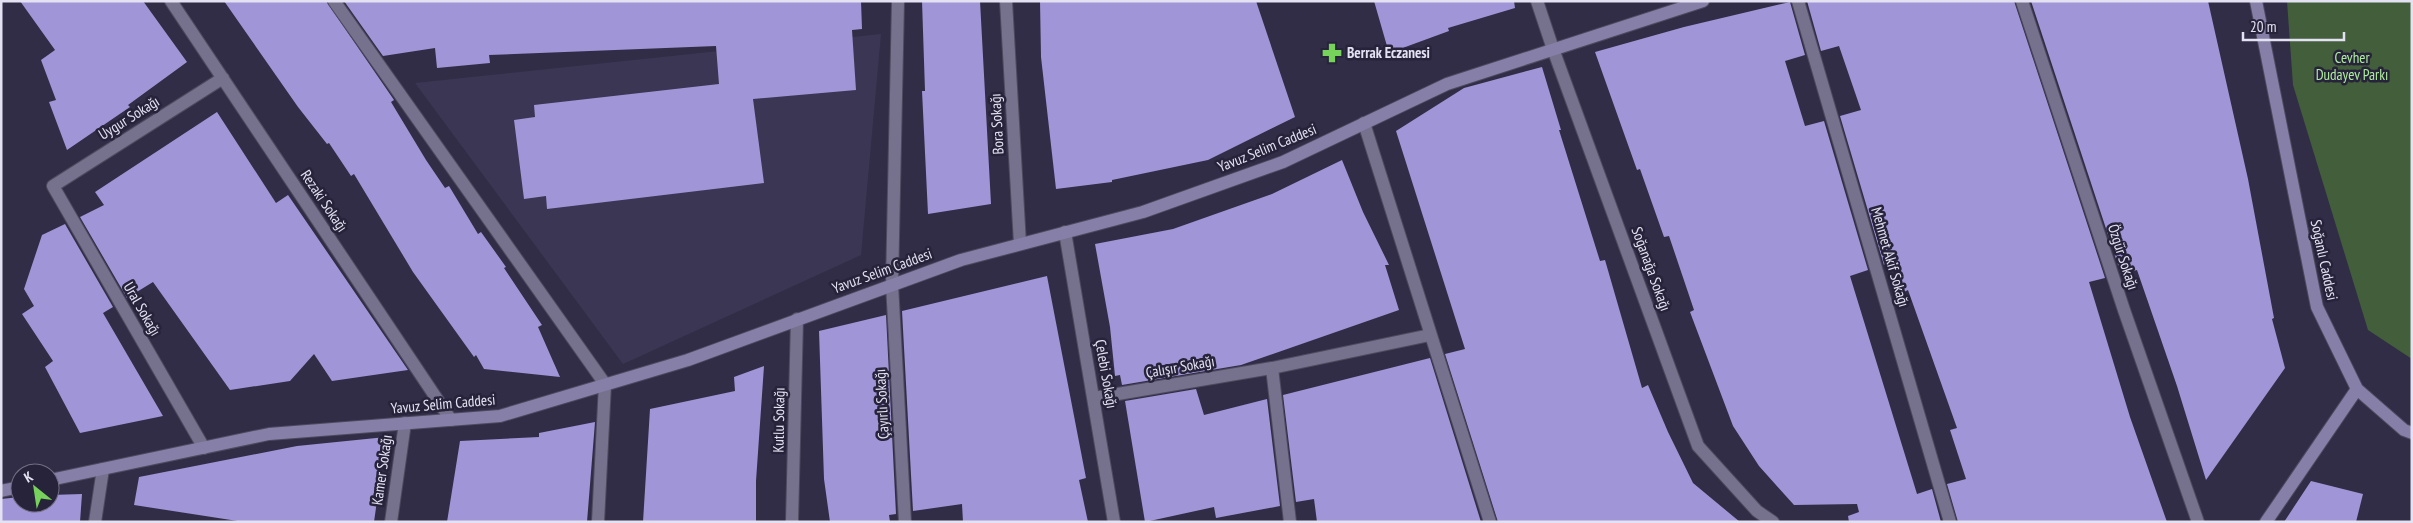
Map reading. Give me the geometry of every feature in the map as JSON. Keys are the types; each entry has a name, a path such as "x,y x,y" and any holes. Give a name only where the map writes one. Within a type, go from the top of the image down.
{"street":[{"name":"Rezaki Sokağı","path":"171,1 451,420"},
{"path":"334,1 605,384 598,522"},
{"name":"Çayırlı Sokağı","path":"898,1 892,284 905,522"},
{"name":"Bora Sokağı","path":"1006,1 1020,244"},
{"name":"Soğanağa Sokağı","path":"1537,1 1552,48 1698,446 1754,516 1773,522"},
{"name":"Yavuz Selim Caddesi","path":"60,478 269,434 500,416 688,360 961,260 1143,212 1283,162 1447,84 1552,48 1703,1"},
{"name":"Mehmet Akif Sokağı","path":"1798,1 1950,522"},
{"name":"Özgür Sokağı","path":"2022,1 2121,301 2198,522"},
{"name":"Soğanlı Caddesi","path":"2256,1 2317,306 2357,389"},
{"name":"Uygur Sokağı","path":"53,186 223,78"},
{"path":"1364,123 1490,522"},
{"name":"Ural Sokağı","path":"53,186 204,448"},
{"name":"Çelebi Sokağı","path":"1065,232 1114,522"},
{"name":"Kutlu Sokağı","path":"792,522 797,319"},
{"name":"Çalışır Sokağı","path":"1094,398 1272,368 1430,336"},
{"path":"1272,368 1290,522"},
{"path":"2266,522 2357,389 2404,430 2412,433"},
{"name":"Kamer Sokağı","path":"391,522 404,423"},
{"path":"95,522 103,469"}],"shaded area":[{"path":"881,34 861,255 623,364 415,83"}],"green space":[{"name":"Cevher Dudayev Parkı","path":"2287,1 2412,1 2412,359 2368,330 2293,85"}],"building":[{"path":"20,1 143,1 187,62 128,105 130,107 67,150 49,102 56,100 41,60 55,50"},
{"path":"224,1 326,1 394,100 391,102 426,160 445,188 449,186 478,234 481,232 506,267 504,268 542,325 538,327 560,377 484,369 476,355 474,357 413,272 354,174 351,176 329,143 327,144 298,107"},
{"path":"344,1 861,1 862,29 852,30 856,90 753,99 764,183 547,209 546,196 524,199 514,120 535,117 534,105 719,84 716,46 489,55 490,63 437,68 435,48 383,56"},
{"path":"922,1 980,1 991,204 928,214 922,91 925,91"},
{"path":"1040,1 1256,1 1295,117 1208,160 1112,180 1112,182 1056,189 1041,57"},
{"path":"1374,1 1514,1 1515,8 1448,28 1449,31 1389,53"},
{"path":"1807,1 2014,1 2105,278 2089,282 2130,417 2167,522 1958,522 1947,484 1966,479 1950,430 1957,428 1908,290 1904,292 1895,262 1884,265 1840,116 1861,110 1839,46 1821,51"},
{"path":"2031,1 2208,1 2248,179 2274,318 2272,319 2285,368 2206,480 2177,386 2137,270 2121,274"},
{"path":"1790,2 1805,55 1785,61 1805,126 1824,121 1868,270 1850,276 1917,494 1932,489 1941,522 1849,522 1848,516 1859,512 1857,504 1794,505 1759,466 1733,426 1690,312 1694,310 1669,236 1664,237 1640,169 1637,170 1595,52 1684,27"},
{"path":"1542,67 1561,130 1559,130 1600,261 1605,260 1642,388 1648,385 1693,483 1740,522 1498,522 1445,354 1465,349 1396,131 1464,88"},
{"path":"217,112 276,203 288,195 408,370 332,381 314,354 290,381 230,390 153,282 127,298 80,217 104,205 95,192"},
{"path":"1342,160 1363,212 1389,265 1385,265 1399,310 1241,365 1122,385 1120,375 1115,376 1110,327 1095,244 1173,229 1272,194"},
{"path":"65,224 113,307 103,313 163,416 80,433 45,367 53,361 22,314 34,306 24,289 42,235"},
{"path":"1047,276 1086,478 1079,480 1088,522 963,522 962,504 913,511 902,311"},
{"path":"886,315 896,514 889,515 890,522 830,522 824,479 819,331"},
{"path":"1430,358 1481,522 1317,522 1314,499 1296,502 1283,395"},
{"path":"764,366 756,481 756,522 643,522 650,409 735,391 734,377"},
{"path":"1196,389 1204,415 1267,399 1280,506 1216,518 1214,507 1145,522 1125,401"},
{"path":"595,422 587,522 447,522 460,441 539,437 539,433"},
{"path":"386,437 374,522 244,522 134,505 139,477 297,446"},
{"path":"2311,481 2363,494 2356,522 2284,522"},
{"path":"82,494 80,522 1,522 1,499 10,498 10,513 60,513 60,495"}],"place":[{"name":"Berrak Eczanesi","path":"1332,53"}]}
